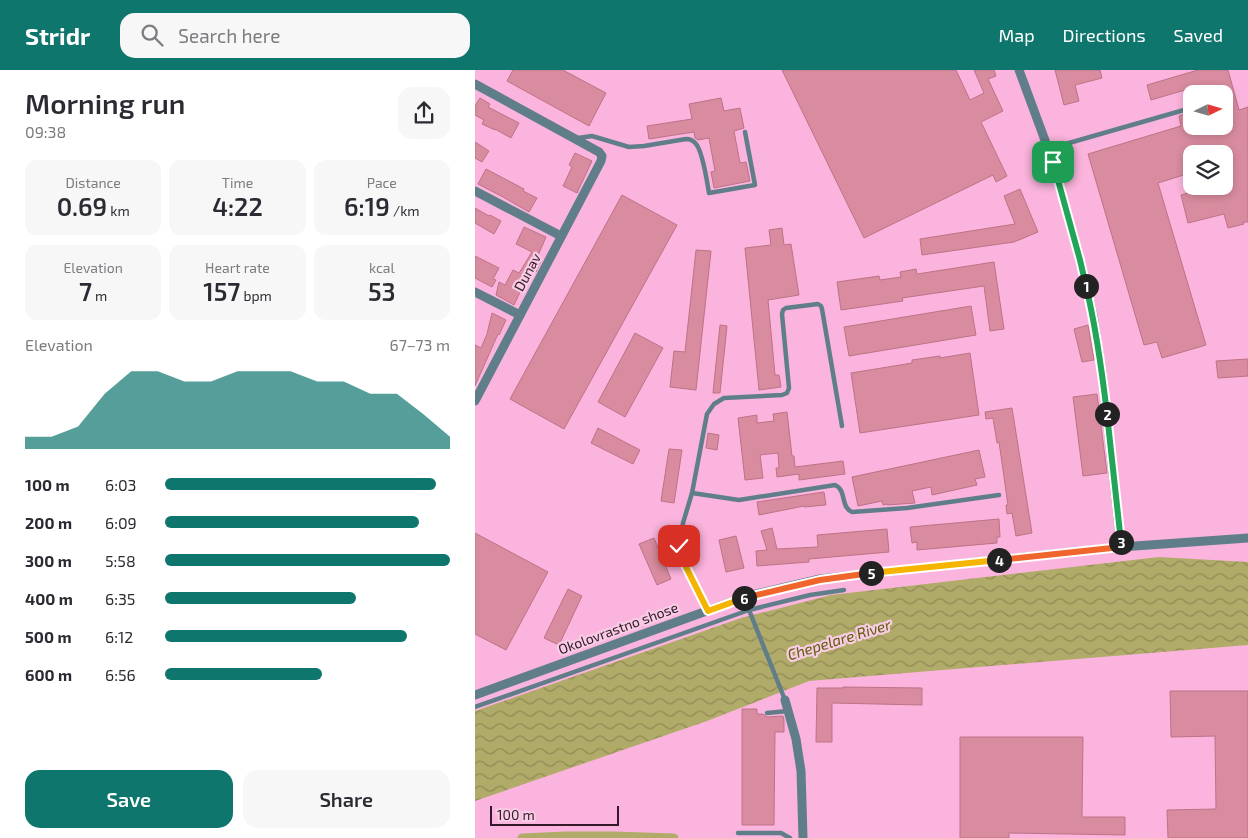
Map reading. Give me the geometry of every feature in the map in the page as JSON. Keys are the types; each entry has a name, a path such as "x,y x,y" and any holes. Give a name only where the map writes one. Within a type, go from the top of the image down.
{"street":[{"path":"1019,70 1053,162 1093,316 1102,372 1121,547"},
{"path":"475,84 575,139"},
{"name":"Dunav","path":"475,401 601,161 602,156 599,152 575,139"},
{"path":"475,191 561,236"},
{"path":"475,292 520,315"},
{"name":"Okolovrastno shose","path":"475,695 748,596 820,580 1121,547 1248,538"},
{"path":"785,700 796,739 801,771 803,838"}],"lane":[{"path":"1048,149 1183,110"},
{"path":"575,139 592,136 629,147 686,138 692,140 697,144 700,151 709,194 755,185 745,132"},
{"path":"708,611 683,561 679,546 683,523 692,493 707,414 714,404 724,398 782,395 787,393 789,388 783,314 783,310 786,308 818,304 821,306 842,426"},
{"path":"692,493 739,500 835,485 839,486 846,508 851,512 907,508 999,495"},
{"path":"475,707 749,610 811,595 843,590"},
{"path":"749,610 785,700"},
{"path":"767,713 789,711"},
{"path":"738,833 781,833 790,838"}],"water":[{"name":"Chepelare River","path":"1159,557 1248,562 1248,645 809,681 707,721 475,801 475,711 741,618 831,595"}],"building":[{"path":"513,70 563,70 606,93 589,126 507,81"},
{"path":"782,70 956,70 970,100 984,93 974,70 994,70 996,76 988,79 1003,111 981,122 1007,176 996,182 993,175 864,238"},
{"path":"1055,70 1100,70 1102,78 1075,85 1079,101 1064,105"},
{"path":"1198,70 1228,70 1232,85 1183,85 1183,91 1151,100 1147,85"},
{"path":"1233,88 1239,110 1248,107 1248,222 1228,228 1224,214 1188,223 1181,195 1233,195 1233,145 1183,145 1183,175 1158,183 1206,345 1162,358 1157,342 1144,345 1088,154 1181,126 1179,116 1183,115 1183,135 1233,135"},
{"path":"480,98 490,104 488,107 519,123 511,138 482,124 484,120 475,115 475,106"},
{"path":"721,98 724,111 740,108 744,128 734,131 740,163 746,162 750,181 714,188 711,172 715,171 709,138 698,140 695,138 694,132 649,139 647,126 692,119 689,104"},
{"path":"475,142 489,151 482,162 475,158"},
{"path":"575,153 592,161 577,193 563,186 572,167 569,165"},
{"path":"486,169 537,198 529,212 478,184"},
{"path":"1020,189 1038,232 1014,242 922,255 920,239 1015,224 1004,196"},
{"path":"622,195 677,225 564,429 510,399"},
{"path":"475,208 501,221 494,234 475,223"},
{"path":"524,227 546,237 537,258 541,261 536,272 531,269 514,305 496,295 499,282 505,285 513,270 519,273 532,252 516,244"},
{"path":"782,228 784,245 791,244 799,295 768,300 775,375 779,375 781,387 759,390 745,248 771,245 769,230"},
{"path":"696,250 711,251 696,390 670,387 674,351 685,352"},
{"path":"475,256 499,268 493,279 496,280 492,287 475,278"},
{"path":"994,262 1004,329 990,331 984,286 902,298 903,301 841,310 837,282 879,276 880,280 901,277 900,272 916,269 917,274"},
{"path":"971,306 976,335 849,356 844,327"},
{"path":"492,313 506,320 475,386 475,345 481,348 487,334"},
{"path":"720,325 727,326 720,393 713,393"},
{"path":"1088,325 1094,360 1082,362 1074,329"},
{"path":"635,333 663,348 625,417 598,402"},
{"path":"970,353 979,415 860,433 851,373 912,363 912,360"},
{"path":"1248,359 1248,376 1218,378 1216,361"},
{"path":"1097,394 1107,473 1083,476 1073,397"},
{"path":"1012,408 1032,533 1016,536 1012,513 1007,514 1006,505 1008,505 999,442 997,443 993,418 986,419 985,412"},
{"path":"787,412 795,467 843,461 845,474 799,480 799,474 777,477 776,468 779,468 778,453 760,455 763,478 745,480 738,418 757,415 757,423 774,421 773,414"},
{"path":"598,428 640,450 633,464 591,443"},
{"path":"708,433 719,435 717,450 706,448"},
{"path":"669,449 682,450 674,503 661,501"},
{"path":"979,450 985,477 975,479 977,485 932,495 931,487 912,491 915,503 883,505 882,501 858,506 852,477"},
{"path":"824,492 826,505 804,506 759,515 757,502"},
{"path":"999,519 1000,537 997,537 997,543 917,550 917,542 912,543 910,527"},
{"path":"772,528 777,549 818,547 817,535 887,529 889,552 809,559 809,562 757,566 756,551 767,550 761,531"},
{"path":"475,533 548,572 506,650 475,634"},
{"path":"736,536 744,568 726,572 719,540"},
{"path":"654,538 671,579 657,585 639,544"},
{"path":"568,589 582,596 559,645 544,638"},
{"path":"817,688 922,688 922,705 832,703 832,742 816,742"},
{"path":"1170,691 1248,691 1248,838 1168,838 1167,810 1216,809 1215,736 1171,737"},
{"path":"742,709 757,709 757,714 763,714 767,717 783,716 784,732 775,732 774,825 742,825"},
{"path":"960,737 1083,737 1082,817 1125,817 1125,835 1009,833 1009,838 960,838"}],"waterway":[{"path":"522,838 566,836 674,838"}],"route":[{"path":"679,546 683,561 708,611 748,596 820,580 1121,547 1102,372 1093,316 1053,162"}]}
